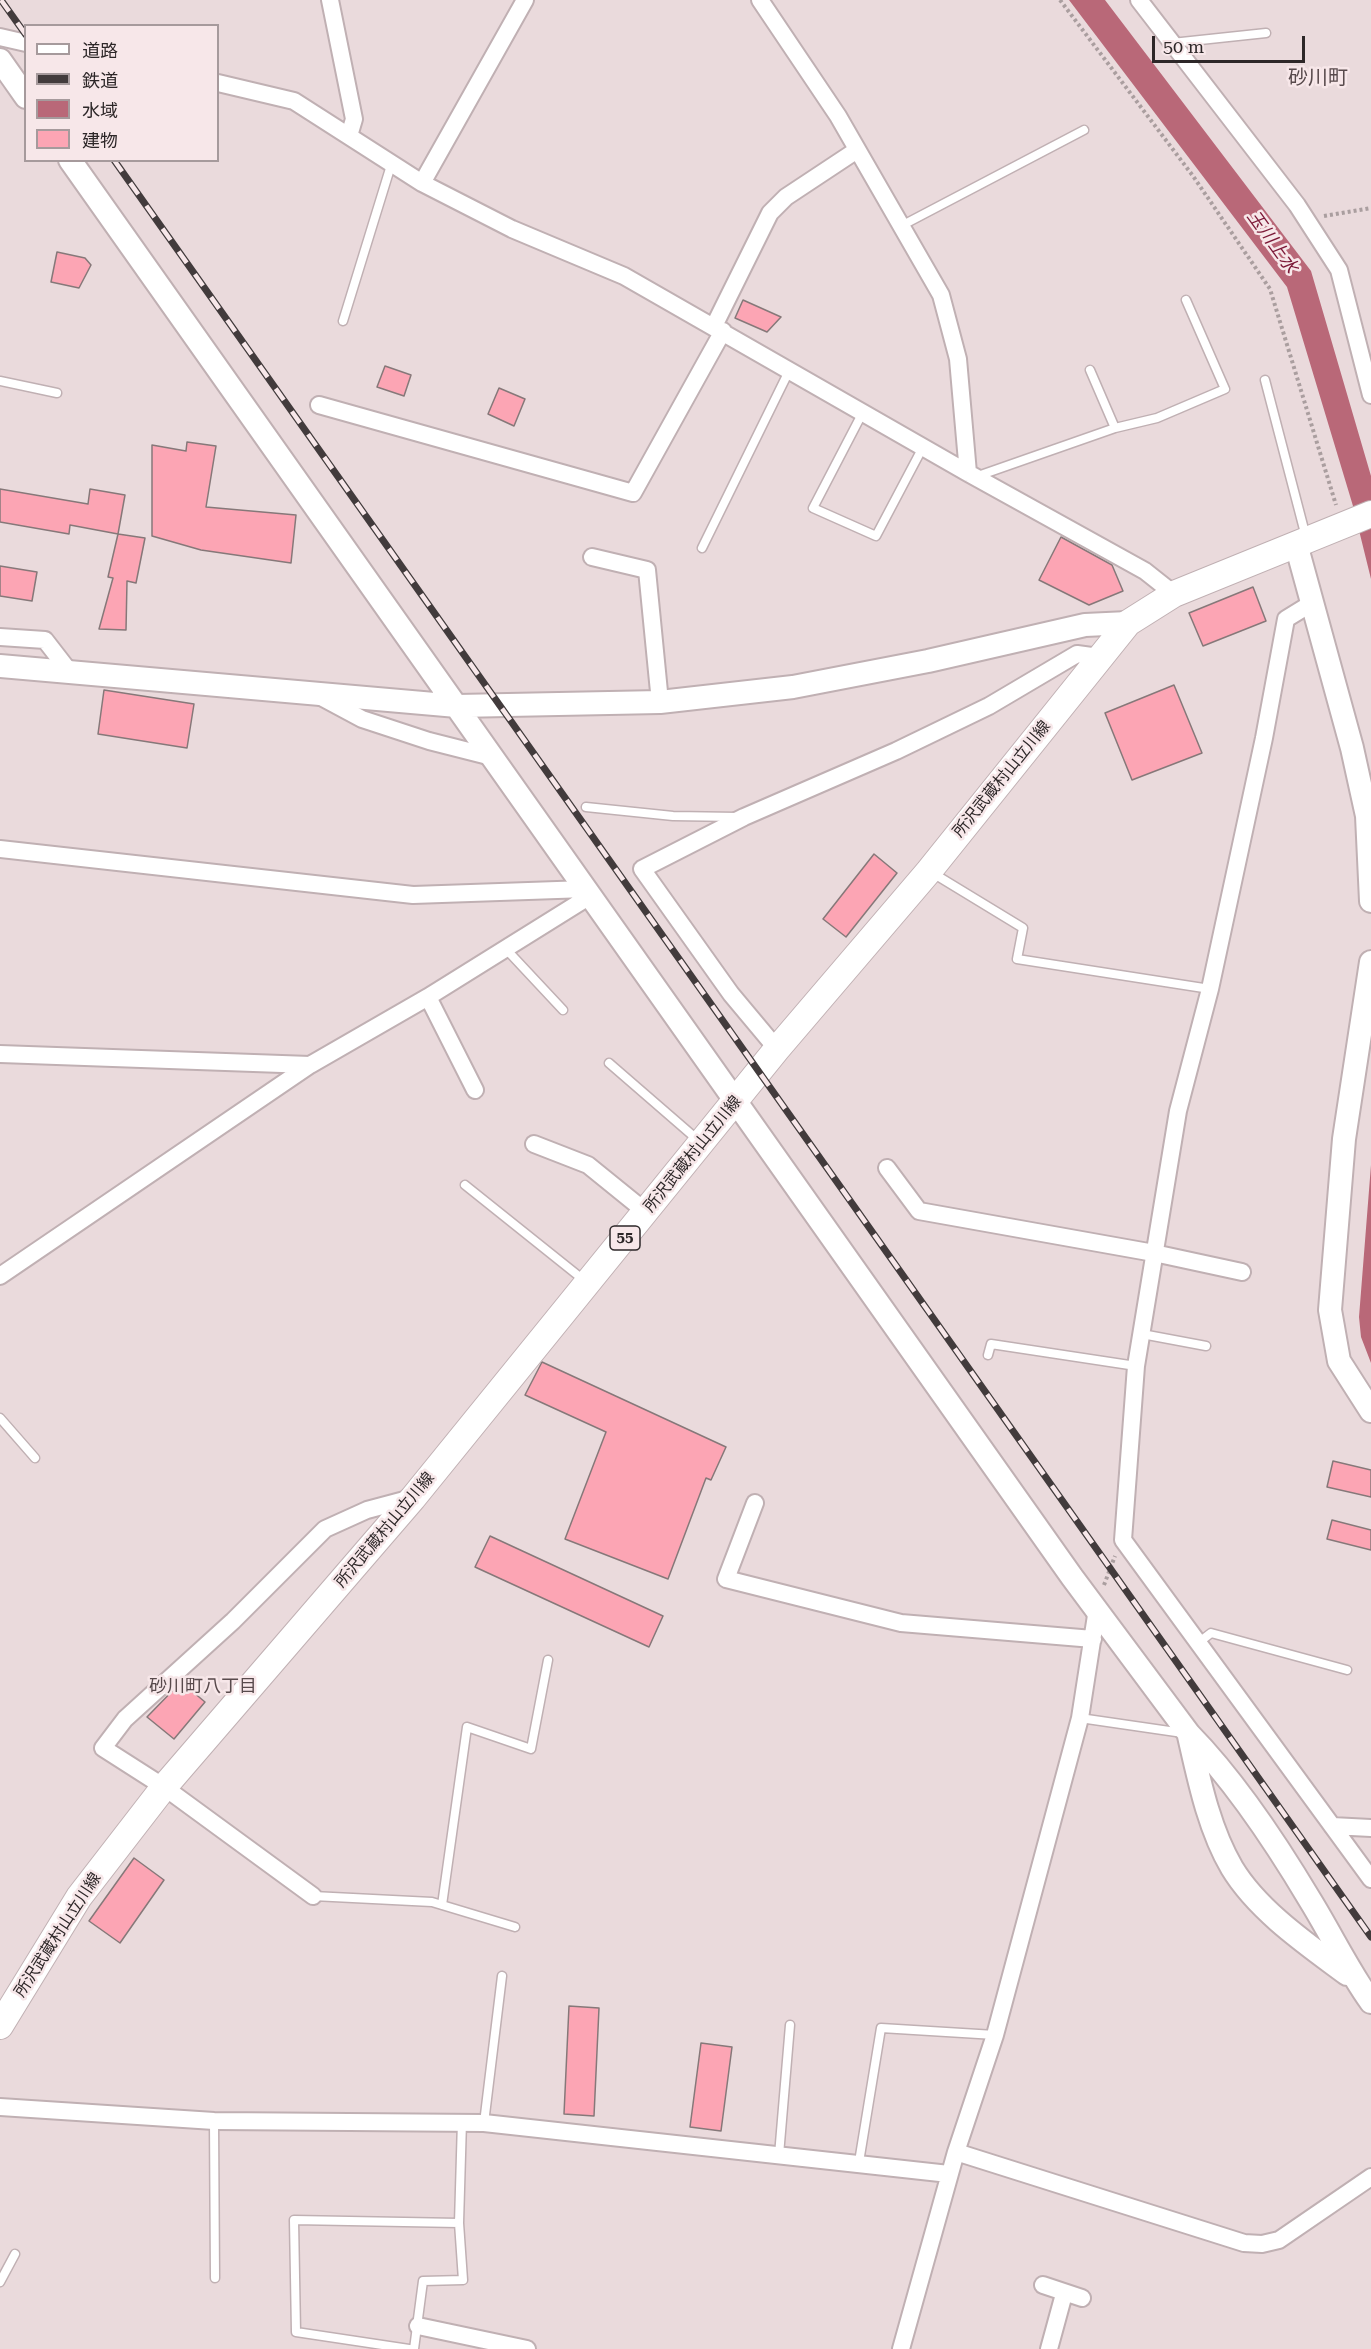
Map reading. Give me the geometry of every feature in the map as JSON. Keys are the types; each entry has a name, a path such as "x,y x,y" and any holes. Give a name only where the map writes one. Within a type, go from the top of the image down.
{"main road":[{"name":"55","path":"1317,536 1371,514"},
{"name":"所沢武蔵村山立川線","path":"0,2026 79,1897 164,1787 413,1498 777,1049 929,871 1128,623 1174,594 1317,536"}],"street":[{"path":"330,0 354,119 350,136"},
{"path":"422,183 525,0"},
{"path":"760,0 857,150 941,295 958,359 971,475"},
{"path":"1139,0 1306,219 1339,270 1371,395"},
{"path":"0,37 24,43"},
{"path":"0,60 24,94"},
{"path":"219,83 294,101 422,183 512,229 624,276 719,328 971,475 1145,571 1174,594"},
{"path":"319,405 633,494 719,328 770,213 786,197 857,150"},
{"path":"71,162 953,1409 1189,1734 1208,1754 1294,1875 1355,1980 1371,2002"},
{"path":"1317,536 1312,603 1352,748 1366,816 1371,901"},
{"path":"592,557 646,570 660,702"},
{"path":"1312,603 1286,619 1264,738 1210,989 1178,1111 1136,1366 1123,1540 1371,1879"},
{"path":"0,666 457,706 660,702 793,687 928,661 1085,625 1128,623"},
{"path":"0,637 45,640 69,671"},
{"path":"777,1049 731,994 642,868 744,817 896,751 989,706 1077,654 1099,657"},
{"path":"313,693 362,719 429,741 492,757"},
{"path":"0,849 413,895 588,892"},
{"path":"0,1276 310,1065 428,997 588,892"},
{"path":"1371,962 1344,1139 1330,1310 1339,1361 1371,1411"},
{"path":"428,997 475,1090"},
{"path":"0,1054 310,1065"},
{"path":"534,1144 588,1165 646,1212"},
{"path":"887,1168 919,1211 1154,1253 1242,1272"},
{"path":"313,1896 164,1787 103,1748 125,1719 232,1621 325,1529 367,1510 413,1498"},
{"path":"756,1503 726,1579 901,1623 1093,1640"},
{"path":"901,2349 956,2152 996,2035 1080,1718 1097,1609"},
{"path":"1189,1734 1201,1785 1220,1843 1233,1869 1254,1896 1355,1980"},
{"path":"1332,1826 1371,1828"},
{"path":"0,2107 214,2121 484,2122 779,2156 859,2162 950,2174"},
{"path":"956,2152 1244,2243 1262,2244 1287,2235 1371,2177"},
{"path":"1043,2285 1064,2294 1082,2298"},
{"path":"1049,2349 1064,2294"},
{"path":"418,2326 527,2349"}],"lane":[{"path":"1172,44 1266,33"},
{"path":"901,226 1084,130"},
{"path":"343,321 392,162"},
{"path":"971,475 1114,428 1157,418 1225,389 1186,300"},
{"path":"702,548 790,369"},
{"path":"1090,370 1114,428"},
{"path":"1265,380 1317,536"},
{"path":"0,381 57,393"},
{"path":"863,412 813,508 876,536 923,447"},
{"path":"586,807 673,816 744,817"},
{"path":"929,871 1023,928 1017,959 1210,989"},
{"path":"505,948 563,1010"},
{"path":"609,1063 701,1144"},
{"path":"465,1185 587,1284"},
{"path":"1142,1334 1206,1346"},
{"path":"988,1355 992,1344 1136,1366"},
{"path":"0,1418 35,1458"},
{"path":"1198,1643 1211,1633 1347,1670"},
{"path":"442,1905 467,1727 531,1749 548,1660"},
{"path":"1080,1718 1189,1734"},
{"path":"313,1896 432,1902 515,1927"},
{"path":"484,2122 502,1977"},
{"path":"779,2156 790,2025"},
{"path":"859,2162 880,2028 996,2035"},
{"path":"214,2121 215,2278"},
{"path":"414,2349 423,2281 463,2280 459,2223 462,2121"},
{"path":"409,2349 296,2332 294,2220 459,2223"},
{"path":"0,2282 15,2254"}],"path":[{"path":"1060,0 1193,176 1270,289 1317,536"},
{"path":"1306,219 1371,208"},
{"path":"1097,1609 1108,1568 1123,1540"}],"water":[{"name":"玉川上水","path":"1069,0 1105,0 1311,271 1371,476 1371,579 1353,506 1287,287"},
{"path":"1371,1165 1371,1363 1361,1337 1359,1317"}],"building":[{"path":"57,252 85,258 91,265 79,288 51,282"},
{"path":"743,300 781,317 767,332 735,318"},
{"path":"385,366 411,375 404,396 377,387"},
{"path":"499,388 525,399 514,426 488,414"},
{"path":"187,442 216,446 206,507 296,515 291,563 201,550 152,536 152,445 186,451"},
{"path":"0,489 88,504 90,489 125,495 118,534 70,525 69,534 0,522"},
{"path":"118,534 145,538 136,583 127,581 126,630 99,629 113,578 108,577"},
{"path":"1061,537 1112,565 1123,591 1089,605 1039,580"},
{"path":"0,566 37,572 32,601 0,596"},
{"path":"1253,587 1266,621 1203,646 1189,613"},
{"path":"1174,685 1202,753 1132,780 1105,713"},
{"path":"104,690 194,704 187,748 98,734"},
{"path":"874,854 897,873 846,937 823,919"},
{"path":"542,1362 726,1447 711,1480 706,1478 668,1579 565,1539 606,1432 525,1395"},
{"path":"1333,1461 1371,1470 1371,1497 1327,1487"},
{"path":"1332,1520 1371,1530 1371,1550 1327,1539"},
{"path":"490,1536 663,1616 649,1647 475,1567"},
{"path":"181,1682 205,1702 174,1739 147,1717"},
{"path":"134,1858 164,1880 120,1943 89,1921"},
{"path":"569,2006 599,2008 594,2116 564,2114"},
{"path":"701,2043 732,2047 721,2131 690,2127"}],"railway":[{"path":"1,0 24,32"},
{"path":"115,162 1371,1937"}],"district":[{"name":"砂川町","path":"1318,78"},
{"name":"砂川町八丁目","path":"203,1687"}]}
